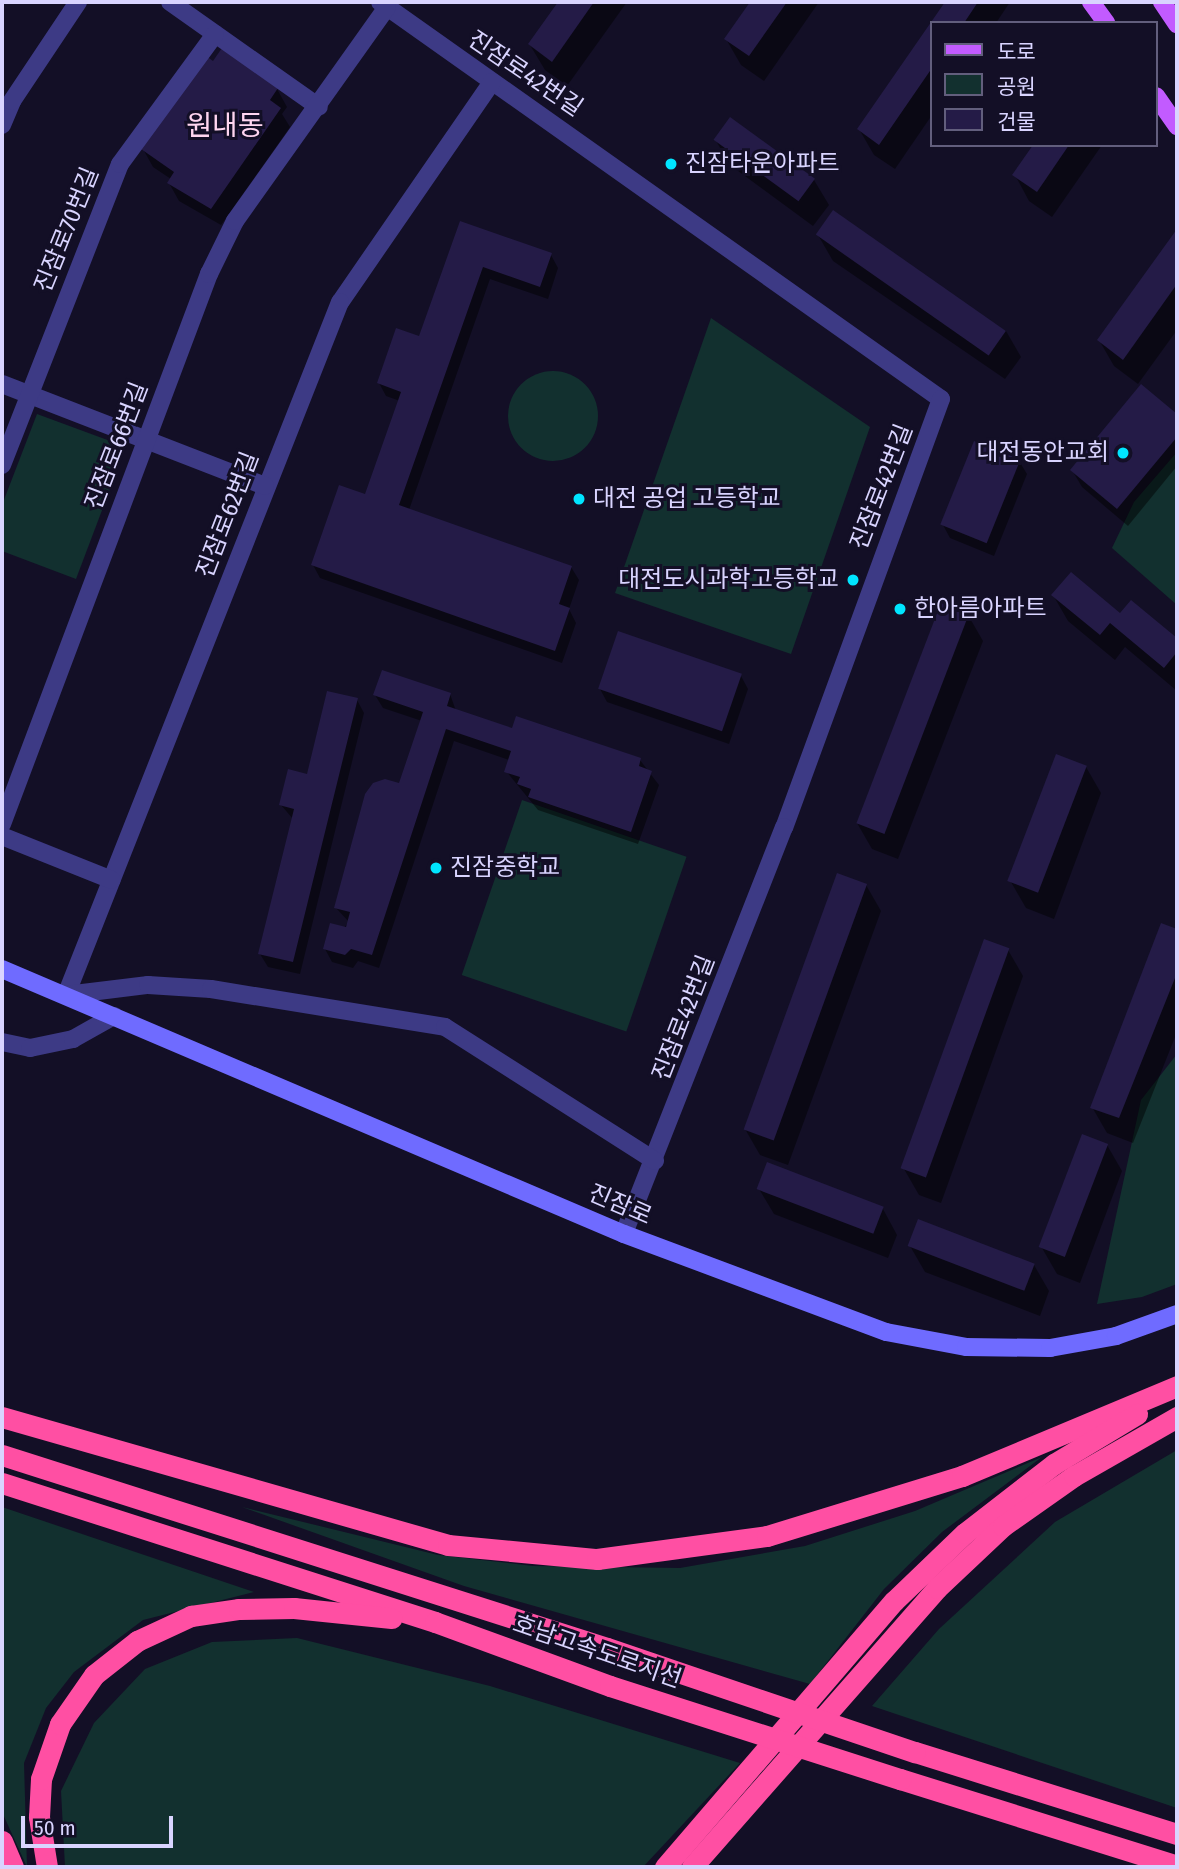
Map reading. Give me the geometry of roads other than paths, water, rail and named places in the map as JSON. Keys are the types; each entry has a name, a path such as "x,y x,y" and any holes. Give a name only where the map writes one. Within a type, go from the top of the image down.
{"highway":[{"path":"2,1417 448,1545 597,1559 767,1536 962,1476 1177,1387"},
{"path":"665,1867 894,1601 964,1533 1054,1464 1177,1387"},
{"path":"692,1867 937,1588 1003,1526 1074,1476 1177,1417"},
{"name":"호남고속도로지선","path":"2,1455 607,1648 915,1752 1177,1834"},
{"name":"호남고속도로지선","path":"2,1483 435,1622 610,1686 1177,1866"},
{"path":"47,1867 38,1817 41,1779 60,1724 94,1675 137,1641 191,1616 239,1609 294,1608 435,1622"},
{"path":"2,1841 13,1867"}],"main road":[{"path":"1091,2 1105,21"},
{"path":"1162,2 1177,24"},
{"path":"1158,99 1177,125"}],"street":[{"path":"2,125 12,101 78,2"},
{"path":"170,2 319,107"},
{"name":"진잠로42번길","path":"384,4 941,399 785,827 624,1234"},
{"name":"진잠로66번길","path":"2,824 209,274 235,221 319,107 384,4"},
{"name":"진잠로70번길","path":"2,465 120,164 215,34"},
{"name":"진잠로62번길","path":"66,995 340,302 492,82"},
{"path":"2,384 265,486"},
{"path":"2,836 112,880"},
{"name":"진잠로","path":"2,969 624,1234 886,1332 966,1348 1050,1348 1116,1336 1177,1314"},
{"name":"진잠로","path":"66,995 148,985 211,989 445,1027 655,1161"},
{"path":"2,1042 30,1048 73,1039 114,1016"}],"place":[{"name":"진잠타운아파트","path":"671,164"},
{"name":"대전동안교회","path":"1123,453"},
{"name":"대전 공업 고등학교","path":"579,499"},
{"name":"대전도시과학고등학교","path":"853,580"},
{"name":"한아름아파트","path":"900,609"},
{"name":"진잠중학교","path":"436,868"}],"district":[{"name":"원내동","path":"225,126"}]}
